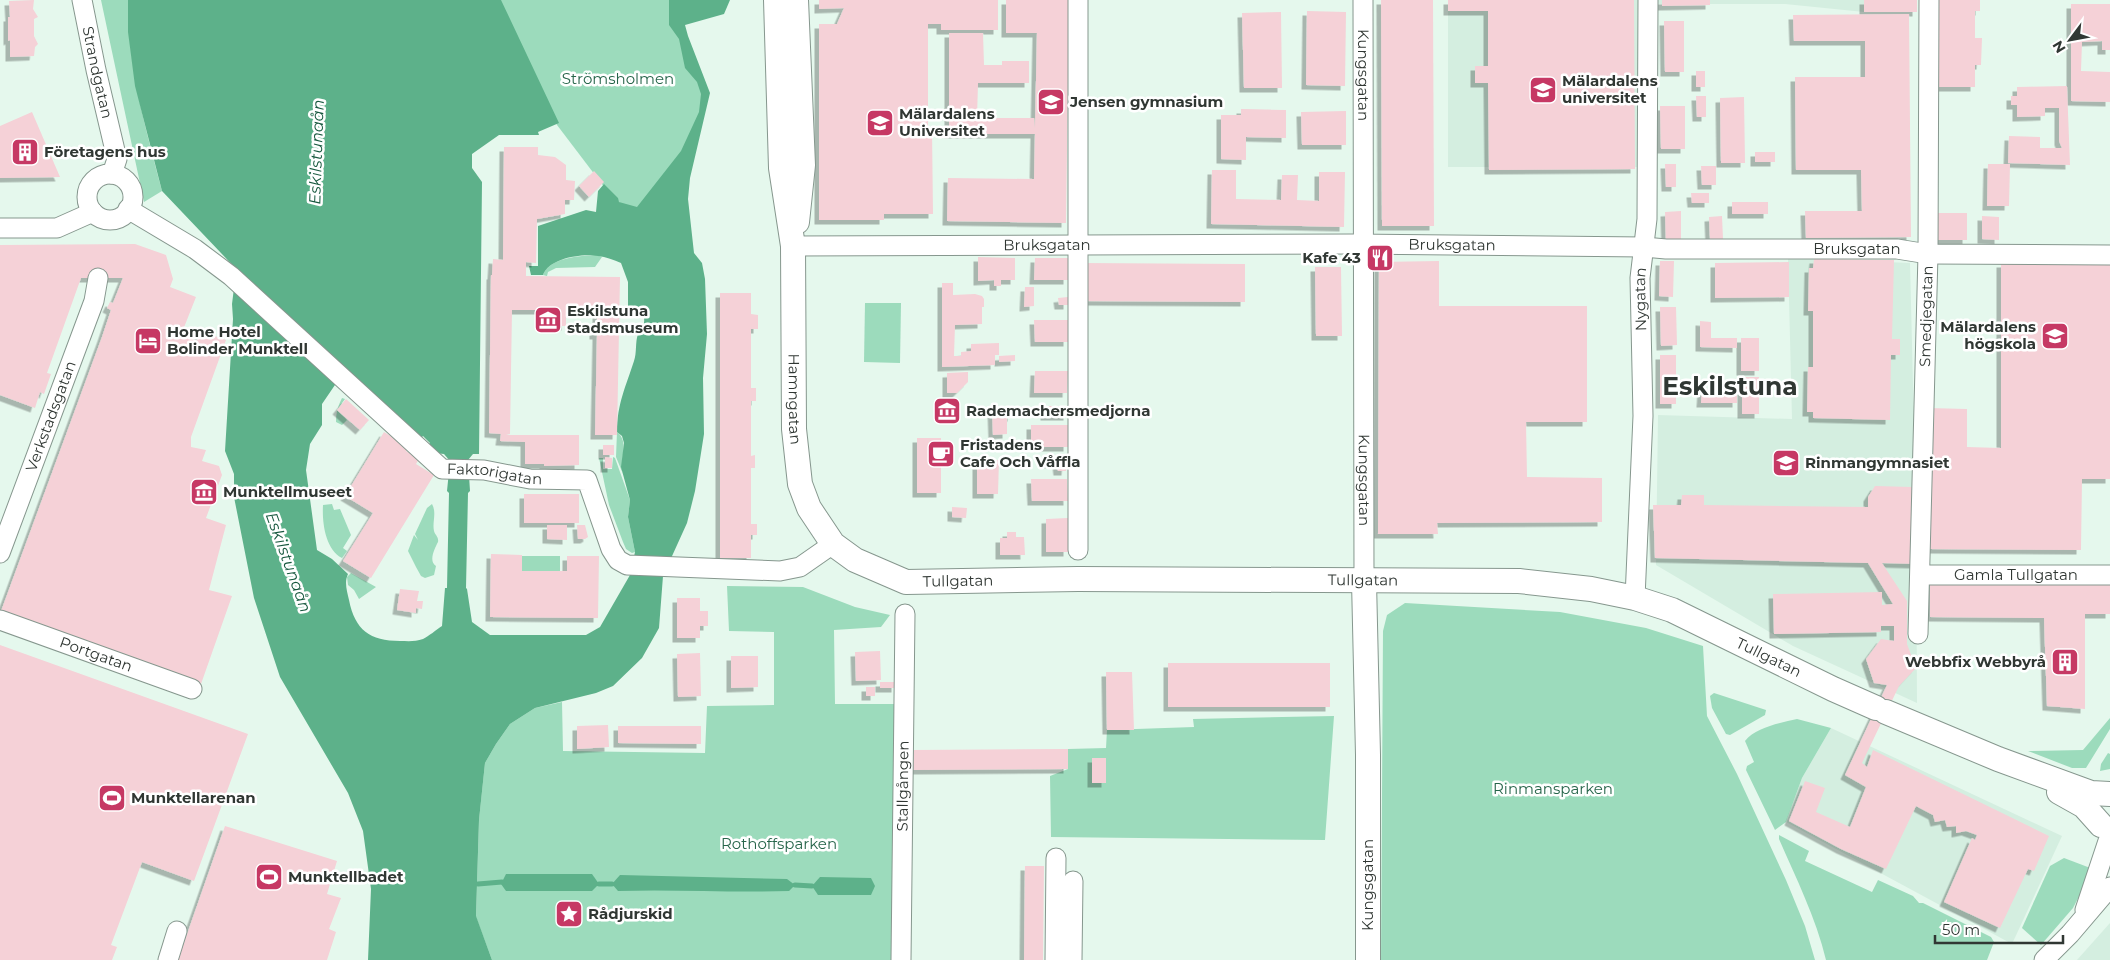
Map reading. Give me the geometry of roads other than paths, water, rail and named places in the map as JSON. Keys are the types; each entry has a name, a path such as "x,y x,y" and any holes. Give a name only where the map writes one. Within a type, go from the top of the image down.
{"street":[{"name":"Strandgatan","path":"82,0 117,159 112,174"},
{"name":"Hamngatan","path":"776,0 787,50 803,165 799,213 792,246 794,429 800,484 809,508 833,544"},
{"name":"Hamngatan","path":"787,50 796,0"},
{"path":"1078,0 1078,550"},
{"name":"Kungsgatan","path":"1363,0 1365,210 1363,244 1364,581 1368,755 1368,960"},
{"name":"Nygatan","path":"1635,598 1643,416 1640,278 1647,219 1648,0"},
{"name":"Smedjegatan","path":"1918,634 1928,254 1929,0"},
{"path":"112,174 119,176 130,186 132,200 128,210 121,217 114,219 100,218 92,212 87,201 88,187 98,177 112,174"},
{"name":"Faktorigatan","path":"128,210 195,249 231,276 442,469 484,470 530,480 587,480 611,549 618,560 630,565 780,571 800,567 833,544"},
{"path":"0,228 57,228 92,212"},
{"name":"Bruksgatan","path":"792,246 1363,244 1644,247 1666,249 1897,249 1928,254 2110,255"},
{"name":"Verkstadsgatan","path":"0,553 94,302 98,278"},
{"name":"Tullgatan","path":"833,544 855,560 906,582 1078,579 1519,581 1591,588 1635,598 1672,610 1833,690 1998,760 2091,793 2110,794"},
{"name":"Gamla Tullgatan","path":"1921,575 2110,575"},
{"name":"Stallgången","path":"901,960 905,614"},
{"name":"Portgatan","path":"0,620 192,689"},
{"name":"Tullgatan","path":"1998,760 2084,806 2106,836"},
{"path":"2081,921 2106,836 2104,809 2110,800"},
{"path":"1055,960 1056,858"},
{"path":"1072,960 1073,881"},
{"path":"2044,960 2096,906 2110,887"},
{"path":"168,960 177,932"}],"water":[{"name":"Eskilstunaån","path":"128,0 501,0 559,123 538,132 539,135 499,135 472,154 472,168 482,182 479,454 473,454 468,460 470,491 468,493 466,588 472,622 490,635 586,635 600,627 630,575 635,552 628,517 630,500 621,467 624,443 622,436 617,432 617,422 620,404 635,358 637,337 644,324 644,317 628,308 628,282 621,263 613,260 601,256 575,256 552,264 543,275 531,275 529,266 538,266 538,226 586,210 596,212 598,191 604,184 618,198 619,202 637,207 681,151 699,112 701,94 697,82 685,68 679,39 669,25 669,0 730,0 724,14 685,25 710,93 690,178 688,199 694,253 702,263 705,279 707,334 703,378 704,434 695,491 687,523 663,576 659,628 642,658 613,686 596,693 535,708 510,724 485,763 479,820 476,916 492,960 368,960 371,889 363,831 348,793 280,677 254,598 234,497 234,474 225,451 234,288 260,294 162,191 135,86 128,32","holes":["337,382 419,440 423,436 430,443 427,447 435,453 444,454 450,461 447,491 449,493 447,588 445,588 442,626 420,640 380,639 366,632 355,619 347,593 346,583 348,574 332,559 317,550 306,470 310,444 322,425 322,404"]},
{"path":"506,874 592,874 599,884 592,891 506,891 501,884"},
{"path":"620,875 787,879 795,885 789,891 618,891 612,884"},
{"path":"820,877 871,878 875,886 871,895 818,895 812,886"}],"waterway":[{"path":"478,884 502,882"},
{"path":"599,884 612,884"},
{"path":"795,885 812,886"}],"place":[{"name":"Mälardalens universitet","path":"1543,90"},
{"name":"Jensen gymnasium","path":"1051,102"},
{"name":"Mälardalens Universitet","path":"880,123"},
{"name":"Företagens hus","path":"25,152"},
{"name":"Kafe 43","path":"1380,258"},
{"name":"Eskilstuna stadsmuseum","path":"548,320"},
{"name":"Mälardalens högskola","path":"2055,336"},
{"name":"Home Hotel Bolinder Munktell","path":"148,341"},
{"name":"Rademachersmedjorna","path":"947,411"},
{"name":"Fristadens Cafe Och Våffla","path":"941,454"},
{"name":"Rinmangymnasiet","path":"1786,463"},
{"name":"Munktellmuseet","path":"204,492"},
{"name":"Webbfix Webbyrå","path":"2065,662"},
{"name":"Munktellarenan","path":"112,798"},
{"name":"Munktellbadet","path":"269,877"},
{"name":"Rådjurskid","path":"569,914"}],"district":[{"name":"Eskilstuna","path":"1730,386"}],"park label":[{"name":"Strömsholmen","path":"618,79"},
{"name":"Rinmansparken","path":"1553,789"},
{"name":"Rothoffsparken","path":"779,844"}]}
